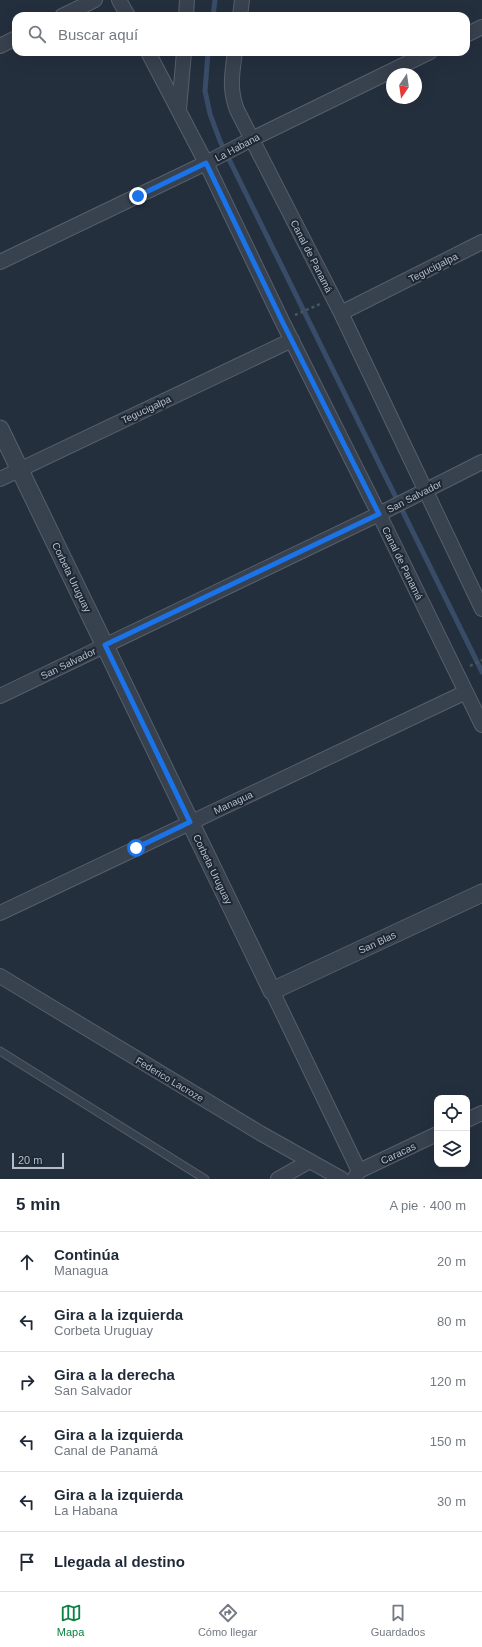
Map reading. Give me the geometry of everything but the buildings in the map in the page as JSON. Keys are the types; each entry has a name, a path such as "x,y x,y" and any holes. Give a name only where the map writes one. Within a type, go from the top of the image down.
{"street":[{"path":"70,12 96,0"},
{"path":"119,0 126,12"},
{"path":"186,12 187,0"},
{"path":"240,12 242,0"},
{"path":"470,33 482,27"},
{"path":"0,46 12,40"},
{"name":"Canal de Panamá","path":"150,56 206,163 282,321 379,514 482,725"},
{"path":"179,109 184,56"},
{"name":"Canal de Panamá","path":"234,56 231,83 233,98 252,139 341,313 482,609"},
{"name":"La Habana","path":"0,262 206,163 422,56"},
{"name":"Tegucigalpa","path":"341,313 482,242"},
{"name":"Tegucigalpa","path":"0,479 292,340"},
{"name":"Corbeta Uruguay","path":"0,429 272,991 357,1175"},
{"name":"San Salvador","path":"0,696 379,514 482,462"},
{"name":"Managua","path":"0,913 466,692"},
{"name":"San Blas","path":"272,991 482,893"},
{"name":"Federico Lacroze","path":"0,976 260,1133 342,1179"},
{"path":"470,1119 482,1113"},
{"name":"Caracas","path":"357,1175 434,1136"},
{"path":"278,1179 310,1161"}],"lane":[{"path":"0,1051 205,1179"}],"path":[{"path":"282,321 333,298"}],"waterway":[{"path":"214,12 215,0"},
{"path":"208,56 205,91 210,114 220,141 482,672"}],"route":[{"path":"136,848 190,822 105,645 379,514 282,321 206,163 138,196"}]}
